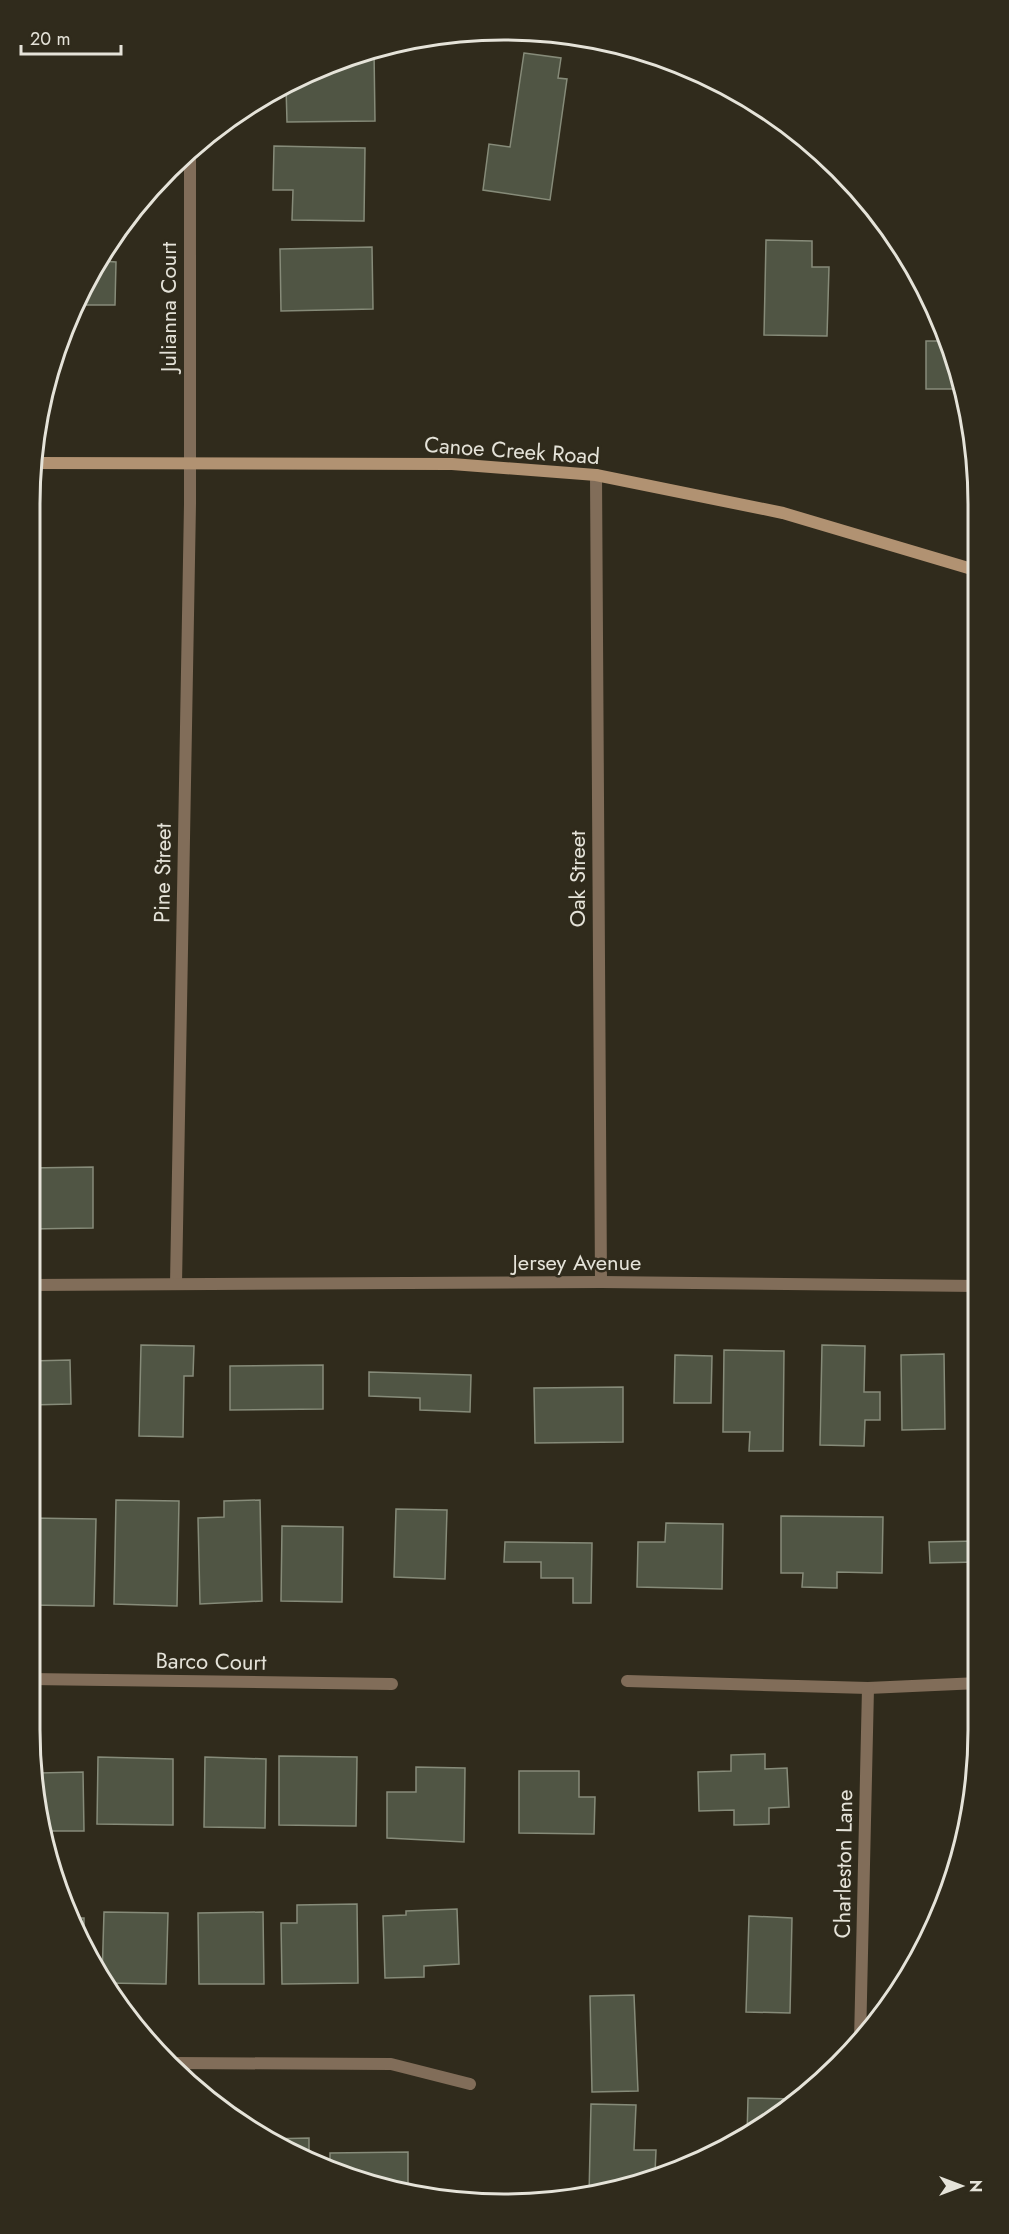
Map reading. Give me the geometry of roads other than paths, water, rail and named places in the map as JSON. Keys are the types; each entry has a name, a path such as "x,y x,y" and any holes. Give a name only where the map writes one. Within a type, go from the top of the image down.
{"main road":[{"name":"Canoe Creek Road","path":"42,463 452,464 596,475 783,513 968,568"}],"street":[{"name":"Julianna Court","path":"189,462 190,164"},
{"name":"Pine Street","path":"176,1284 189,462"},
{"name":"Oak Street","path":"596,475 601,1282"},
{"name":"Jersey Avenue","path":"40,1285 601,1282 968,1286"},
{"name":"Barco Court","path":"40,1679 392,1684"},
{"path":"627,1681 868,1688 968,1683"},
{"name":"Charleston Lane","path":"860,2027 868,1688"},
{"path":"182,2063 391,2064 470,2084"}]}
